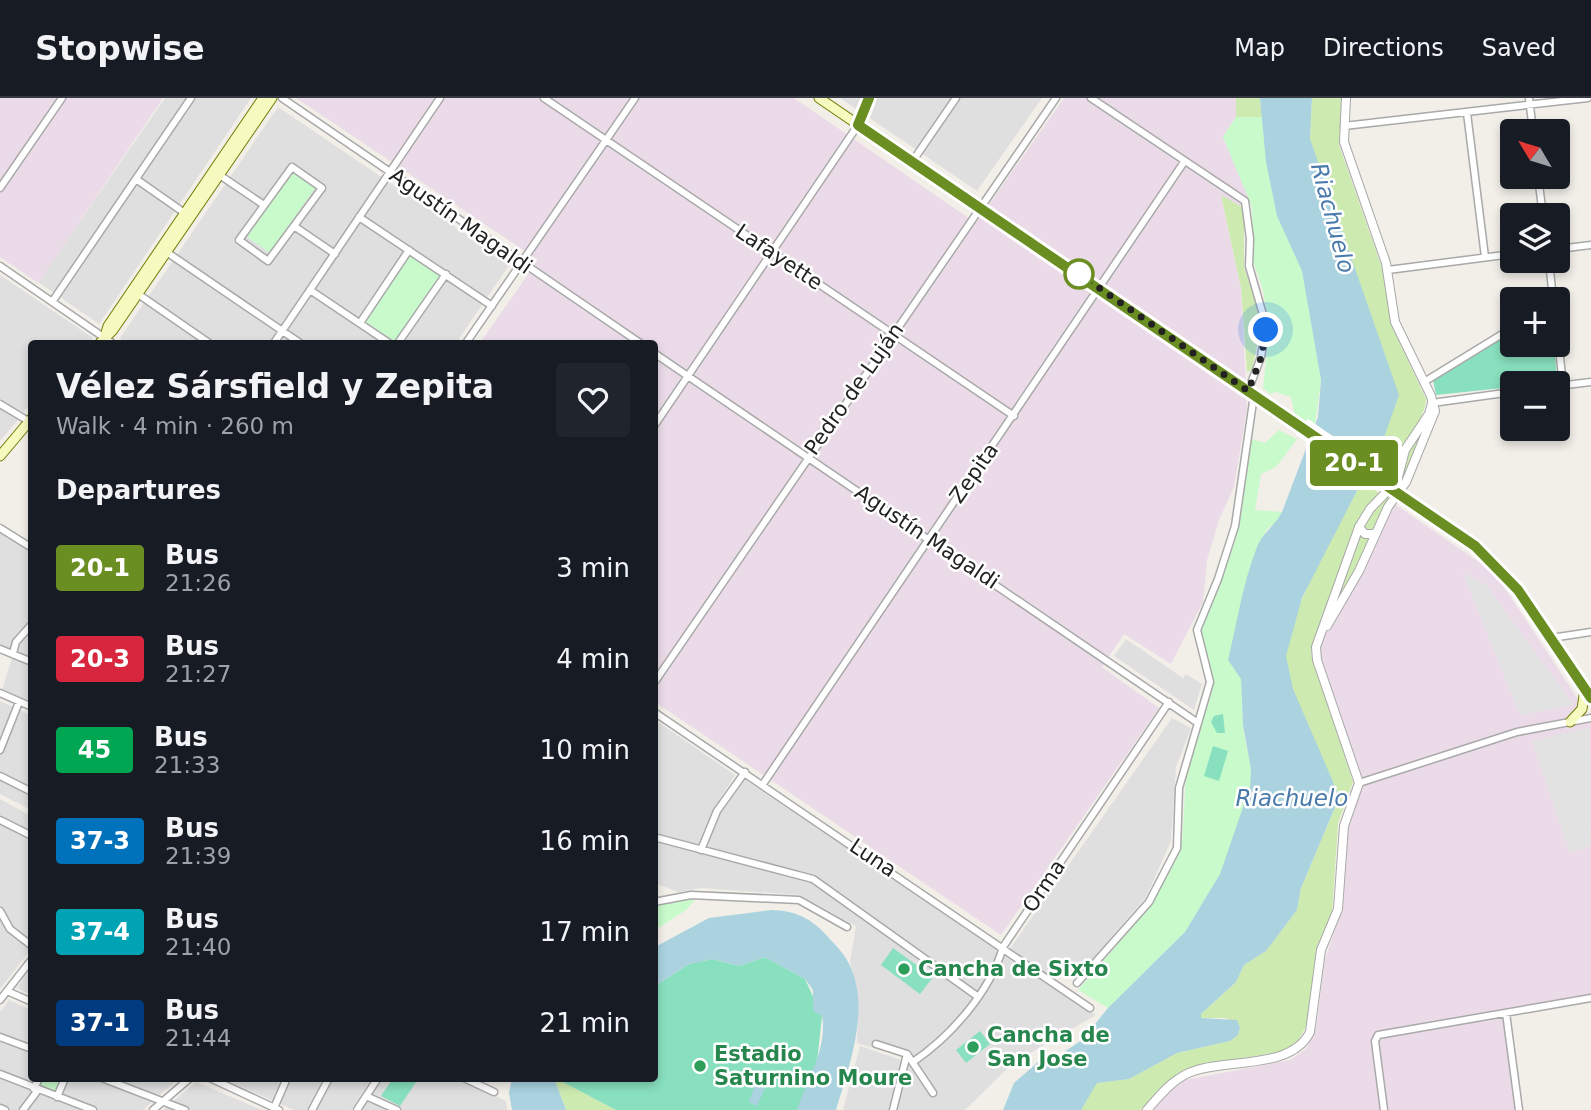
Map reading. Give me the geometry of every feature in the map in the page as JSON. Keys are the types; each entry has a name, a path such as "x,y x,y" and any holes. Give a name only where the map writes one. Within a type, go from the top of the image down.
{"main road":[{"path":"217,173 263,98"},
{"path":"107,340 187,215 272,98"},
{"path":"819,98 1395,490 1488,557 1518,590 1591,698"},
{"path":"106,340 108,326 164,251"},
{"path":"0,456 28,423"},
{"path":"1570,722 1582,709 1585,690"}],"street":[{"path":"0,188 62,98"},
{"path":"52,302 191,98"},
{"name":"Agustín Magaldi","path":"282,98 636,340"},
{"path":"276,340 440,98"},
{"name":"Lafayette","path":"544,98 1014,415"},
{"path":"468,340 635,98"},
{"path":"658,420 858,125 869,98"},
{"path":"912,162 956,98"},
{"name":"Pedro de Luján","path":"658,677 1056,98"},
{"path":"1077,983 1149,902 1177,848 1179,788 1210,682 1197,630 1218,579 1235,526 1251,393 1261,358 1266,325 1249,266 1250,239 1246,205 1242,198 1091,98"},
{"path":"1147,1110 1168,1087 1189,1073 1286,1054 1298,1048 1307,1038 1321,950 1338,909 1344,826 1359,783 1317,660 1318,643 1359,527 1370,509 1395,490 1417,454 1434,416 1424,382 1395,322 1388,270 1344,142 1346,98"},
{"path":"1344,126 1467,113 1530,102 1588,98"},
{"path":"1467,113 1485,257"},
{"name":"Zepita","path":"763,784 1184,162"},
{"path":"292,167 322,188 294,226 268,261 239,240 292,167"},
{"path":"217,173 264,205"},
{"path":"136,179 187,215"},
{"path":"359,217 492,306"},
{"path":"294,226 335,254"},
{"path":"1570,248 1591,245"},
{"path":"360,323 409,250"},
{"path":"164,251 296,340"},
{"path":"1388,270 1500,255"},
{"path":"0,266 105,340"},
{"path":"400,340 446,274"},
{"path":"310,290 385,340"},
{"path":"138,294 205,340"},
{"path":"1424,382 1500,335"},
{"name":"Agustín Magaldi","path":"658,356 1198,723"},
{"path":"1570,385 1591,382"},
{"path":"1432,403 1500,394"},
{"path":"1318,643 1370,547 1395,490 1406,447 1429,414 1432,403"},
{"path":"0,404 28,418"},
{"path":"1406,447 1412,446 1417,454"},
{"path":"0,527 28,545"},
{"path":"1359,527 1365,534 1375,534"},
{"path":"1353,540 1363,540 1370,547"},
{"path":"13,653 16,642 28,628"},
{"path":"1551,638 1591,632"},
{"path":"0,649 28,660"},
{"path":"0,694 28,706"},
{"path":"0,750 19,702"},
{"name":"Orma","path":"913,1062 962,1017 977,996 998,963 1003,947 1168,702"},
{"name":"Luna","path":"658,715 1090,1008"},
{"path":"1359,783 1517,732 1591,718"},
{"path":"701,850 717,811 745,772"},
{"path":"0,776 28,790"},
{"path":"0,820 28,834"},
{"path":"658,838 813,879 977,996"},
{"path":"658,901 691,895 799,900 847,927"},
{"path":"0,911 10,929 28,943"},
{"path":"0,1000 28,964"},
{"path":"7,991 28,1000"},
{"path":"1384,1110 1375,1041 1381,1033 1591,998"},
{"path":"1506,1013 1519,1110"},
{"path":"0,1037 28,1048"},
{"path":"876,1044 907,1054 933,1093"},
{"path":"893,1110 907,1054"},
{"path":"0,1074 93,1110"},
{"path":"23,1110 37,1082"},
{"path":"58,1097 64,1082"},
{"path":"112,1082 185,1110"},
{"path":"153,1110 186,1082"},
{"path":"217,1082 262,1107 276,1109 286,1082"},
{"path":"312,1110 327,1082"},
{"path":"357,1110 375,1082"},
{"path":"473,1082 494,1092"},
{"path":"366,1096 397,1110"},
{"path":"0,1108 5,1110"}],"shaded area":[{"path":"0,98 163,98 38,283 0,257"},
{"path":"165,98 251,98 99,324 38,282"},
{"path":"296,98 794,98 976,223 1064,98 1236,98 1236,117 1223,137 1251,202 1244,208 1221,196 1241,288 1247,408 1234,487 1219,520 1207,560 1203,602 1171,664 1124,634 1102,667 1159,708 1001,935 658,704 658,340 482,340 538,260"},
{"path":"840,98 1042,98 977,191"},
{"path":"278,107 510,264 458,340 120,338"},
{"path":"0,275 93,338 28,340 28,407 23,412 0,401"},
{"path":"0,407 19,419 0,441"},
{"path":"1380,494 1495,573 1591,719 1591,995 1507,1013 1515,1110 1147,1110 1170,1083 1290,1060 1306,1049 1316,1029 1325,959 1339,918 1340,825 1355,779 1313,661"},
{"path":"0,531 28,549 28,626 11,650 0,646"},
{"path":"1463,573 1486,585 1574,705 1520,715"},
{"path":"28,629 28,659 14,653 17,642"},
{"path":"1126,639 1183,678 1186,674 1202,684 1194,710 1114,656"},
{"path":"13,655 28,662 28,708 0,696"},
{"path":"0,701 28,714 28,808 0,794"},
{"path":"1172,718 1191,728 1176,767 1171,841 1146,897 1076,978 1062,969 1053,980 1009,950"},
{"path":"658,722 735,775 716,805 699,845 658,835"},
{"path":"1589,727 1591,846 1570,853 1532,741"},
{"path":"745,780 1004,952 976,994 812,874 704,848 716,820"},
{"path":"0,799 28,814 28,833 0,818"},
{"path":"0,822 28,837 28,953 0,989"},
{"path":"658,840 812,881 974,996 961,1015 913,1060 857,1043 858,999 850,962 856,926 800,895 701,888 678,892 658,884"},
{"path":"1007,953 1096,1015 1013,1063 965,1110 843,1110 860,1046 913,1064 965,1018"},
{"path":"28,972 28,994 17,988"},
{"path":"9,1000 28,1009 28,1082 174,1082 143,1110 0,1110 0,1012"},
{"path":"196,1082 262,1110 163,1110"},
{"path":"230,1082 369,1082 351,1110 294,1110"},
{"path":"378,1082 467,1082 506,1101 507,1110 360,1110"}],"green space":[{"path":"1236,98 1260,98 1262,117 1236,117"},
{"path":"1312,98 1342,98 1339,145 1383,271 1392,327 1426,399 1417,425 1391,476 1374,464 1310,139"},
{"path":"1236,117 1262,117 1266,162 1277,216 1302,271 1321,380 1315,424 1308,419 1305,423 1295,416 1291,397 1276,392 1270,394 1263,388 1269,328 1263,290 1253,260 1252,207 1223,137"},
{"path":"292,172 315,188 270,253 247,237"},
{"path":"1221,195 1244,208 1244,267 1262,323 1252,370 1247,372 1241,288"},
{"path":"410,255 441,276 396,340 392,340 365,321"},
{"path":"1500,339 1500,357 1555,357 1556,371 1500,371 1500,388 1436,395 1433,380"},
{"path":"1425,420 1409,466 1318,643 1362,520 1387,493"},
{"path":"1279,430 1297,439 1276,467 1261,474 1255,510 1283,512 1277,522 1267,529 1256,550 1241,679 1243,728 1251,769 1250,787 1220,875 1185,932 1108,1008 1078,990 1153,903 1182,844 1186,776 1214,684 1200,634 1234,544 1252,439 1265,443"},
{"path":"1362,481 1380,494 1362,513 1311,653 1353,782 1338,823 1332,914 1318,944 1307,1024 1297,1043 1280,1052 1197,1066 1178,1073 1141,1110 1081,1110 1096,1083 1129,1079 1177,1053 1230,1041 1238,1035 1240,1027 1226,1018 1201,1018 1201,1014 1236,982 1244,965 1266,951 1297,910 1301,888 1336,805 1337,791 1292,690 1286,657 1288,639 1304,594"},
{"path":"1223,714 1225,733 1217,733 1211,722 1214,716"},
{"path":"1213,746 1228,751 1219,781 1204,776"},
{"path":"695,900 686,910 658,928 658,904"},
{"name":"Cancha de Sixto","path":"893,948 933,977 920,994 881,965"},
{"path":"765,957 805,979 822,1016 817,1062 797,1110 616,1110 563,1082 658,1082 658,984 689,964 712,959 739,966"},
{"name":"Cancha de San Jose","path":"980,1031 990,1044 966,1063 956,1050"},
{"path":"39,1082 60,1082 55,1094 37,1087"},
{"path":"390,1082 416,1082 400,1106 381,1096"},
{"path":"556,1082 563,1082 616,1110 566,1110"}],"water":[{"name":"Riachuelo","path":"1260,98 1312,98 1310,139 1399,395 1375,463 1362,481 1302,598 1286,656 1293,689 1337,791 1336,805 1301,888 1297,910 1266,951 1244,965 1236,982 1201,1014 1201,1018 1237,1020 1240,1027 1238,1035 1230,1041 1177,1053 1129,1079 1097,1083 1081,1110 1003,1110 1014,1083 1038,1062 1055,1058 1082,1040 1108,1008 1185,932 1220,874 1250,787 1251,769 1243,725 1241,679 1228,660 1252,560 1262,537 1282,512 1318,417 1321,380 1302,271 1277,216 1266,162"},
{"path":"772,910 788,912 816,925 844,955 855,979 858,1017 852,1055 836,1110 797,1110 819,1052 823,1028 822,1016 813,1011 813,990 805,979 765,957 739,966 712,959 689,964 658,984 658,945 709,918"},
{"path":"511,1082 556,1082 566,1110 512,1110 509,1093"},
{"path":"755,1084 765,1088 757,1106 749,1102"}],"pier":[{"path":"1308,419 1386,473 1375,489 1296,435"}],"bus line":[{"name":"20-1","path":"869,98 858,125 1475,546 1518,590 1591,698"}],"place":[{"name":"Cancha de Sixto","path":"904,969"},
{"name":"Cancha de San Jose","path":"973,1047"},
{"name":"Estadio Saturnino Moure","path":"700,1066"}],"route":[{"path":"1079,274 1248,391 1261,358 1266,330"}]}
